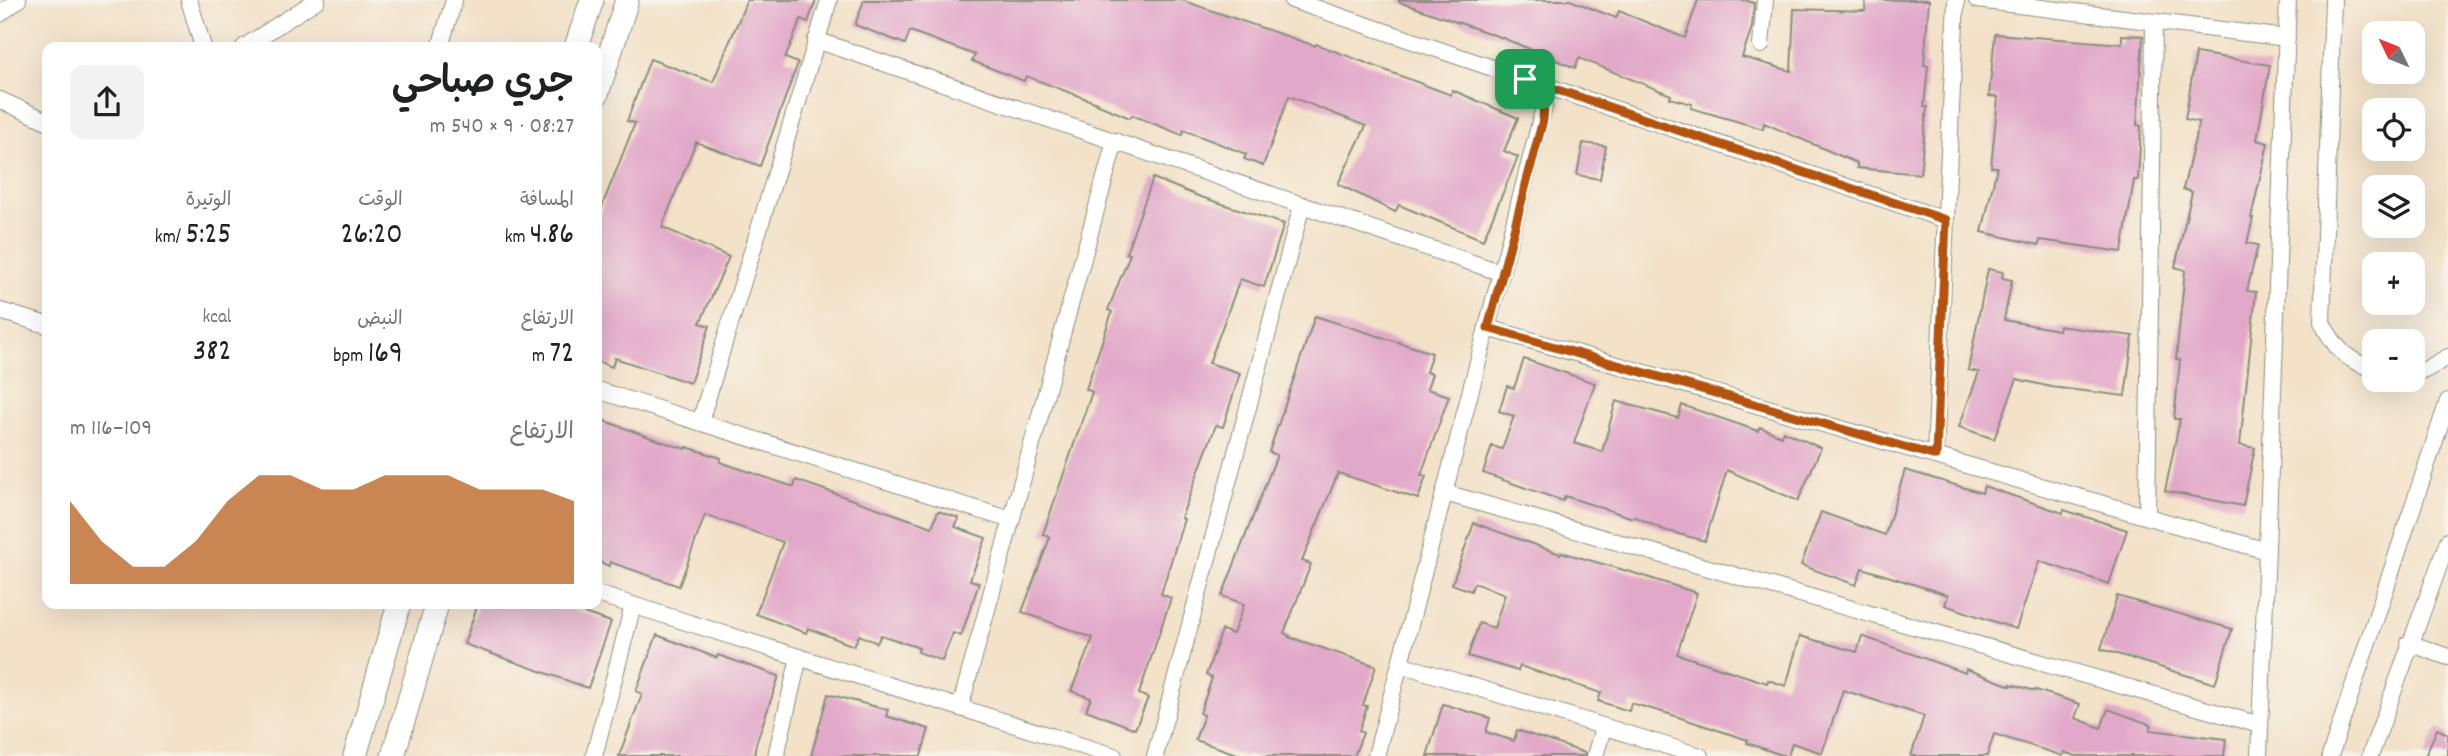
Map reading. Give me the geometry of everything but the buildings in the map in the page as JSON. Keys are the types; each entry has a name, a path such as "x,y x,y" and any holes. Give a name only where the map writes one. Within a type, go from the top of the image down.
{"main road":[{"path":"578,42 592,0"},
{"path":"602,78 627,0"},
{"path":"355,756 398,609"},
{"path":"393,756 436,609"}],"street":[{"path":"0,14 18,0"},
{"path":"189,0 202,42"},
{"path":"252,42 317,0"},
{"path":"439,0 452,8 442,42"},
{"path":"700,422 829,0"},
{"path":"1293,0 1316,4 1525,79 1946,220"},
{"path":"1761,45 1765,0"},
{"path":"1936,456 1956,0"},
{"path":"1977,0 2287,38"},
{"path":"2259,756 2288,0"},
{"path":"2333,0 2322,322 2331,341 2347,358 2362,364"},
{"path":"2147,516 2154,22"},
{"path":"816,40 1502,273"},
{"path":"1376,756 1544,107 1542,96 1535,86 1525,79"},
{"path":"0,100 42,119"},
{"path":"960,708 1115,141"},
{"path":"1155,756 1302,205"},
{"path":"0,311 42,324"},
{"path":"1488,328 2267,551"},
{"path":"2425,370 2448,357"},
{"path":"602,392 1011,520"},
{"path":"2330,756 2448,401"},
{"path":"1445,493 2260,725"},
{"path":"2370,756 2448,541"},
{"path":"602,596 1114,756"},
{"path":"593,756 633,605"},
{"path":"2409,643 2448,657"},
{"path":"776,756 799,657"},
{"path":"1400,664 1700,756"},
{"path":"1595,756 1603,728"}],"route":[{"path":"1525,79 1946,220 1936,456 1488,328 1543,120 1542,96 1535,86 1525,79"}]}
